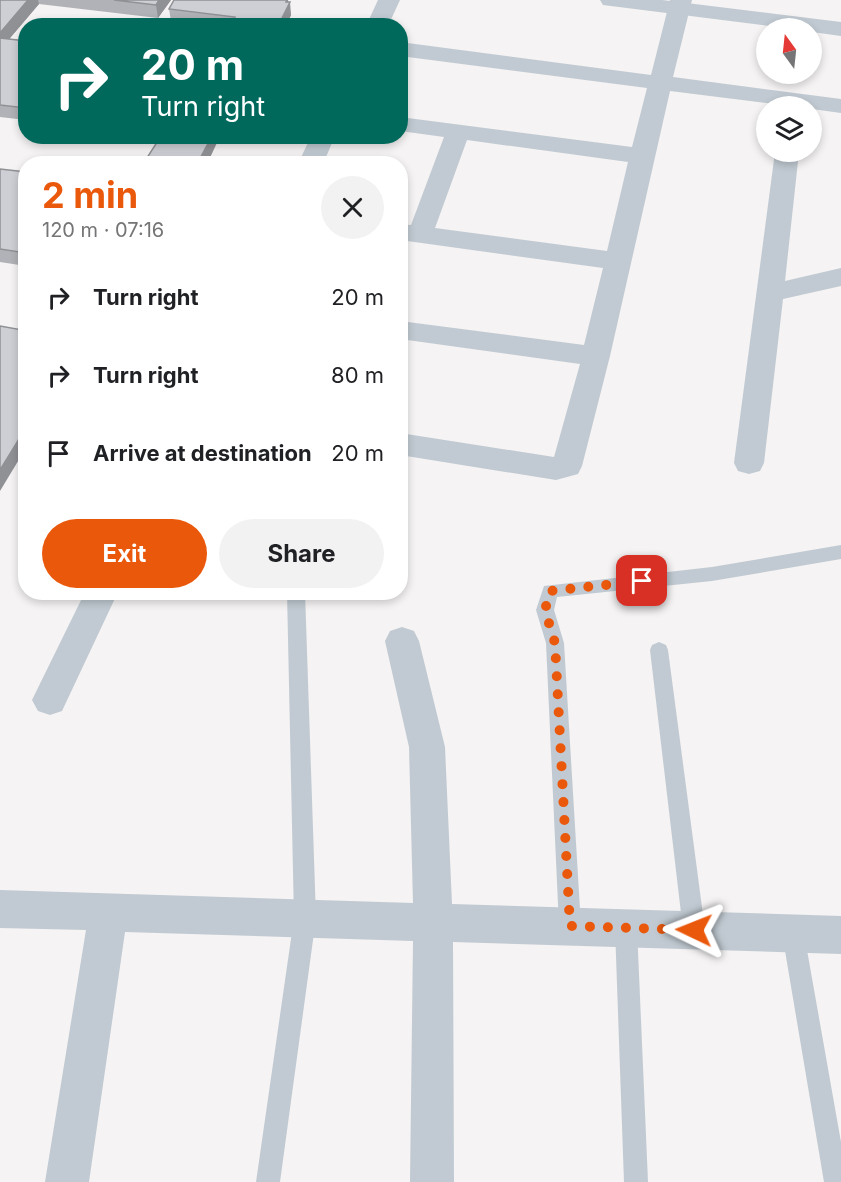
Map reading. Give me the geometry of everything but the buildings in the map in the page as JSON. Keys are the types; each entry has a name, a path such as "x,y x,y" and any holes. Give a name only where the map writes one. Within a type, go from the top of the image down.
{"street":[{"path":"381,18 389,0"},
{"path":"611,0 680,4 841,29"},
{"path":"732,0 841,13"},
{"path":"408,445 556,469 567,466 596,356 680,4"},
{"path":"408,50 660,81 756,97"},
{"path":"822,105 841,106"},
{"path":"408,125 642,156"},
{"path":"458,131 410,233 617,261"},
{"path":"749,463 786,162"},
{"path":"770,293 841,277"},
{"path":"408,331 596,356"},
{"path":"50,700 98,600"},
{"path":"402,641 427,747 433,922 432,1182"},
{"path":"0,909 841,935"},
{"path":"67,1182 108,913"}],"lane":[{"path":"570,926 555,643 545,610 550,591 712,574 841,552"},
{"path":"268,1182 305,918 296,600"},
{"path":"659,650 694,930"},
{"path":"626,928 636,1182"},
{"path":"793,933 836,1182"}],"route":[{"path":"642,581 550,591 545,610 555,643 570,926 694,930"}]}
